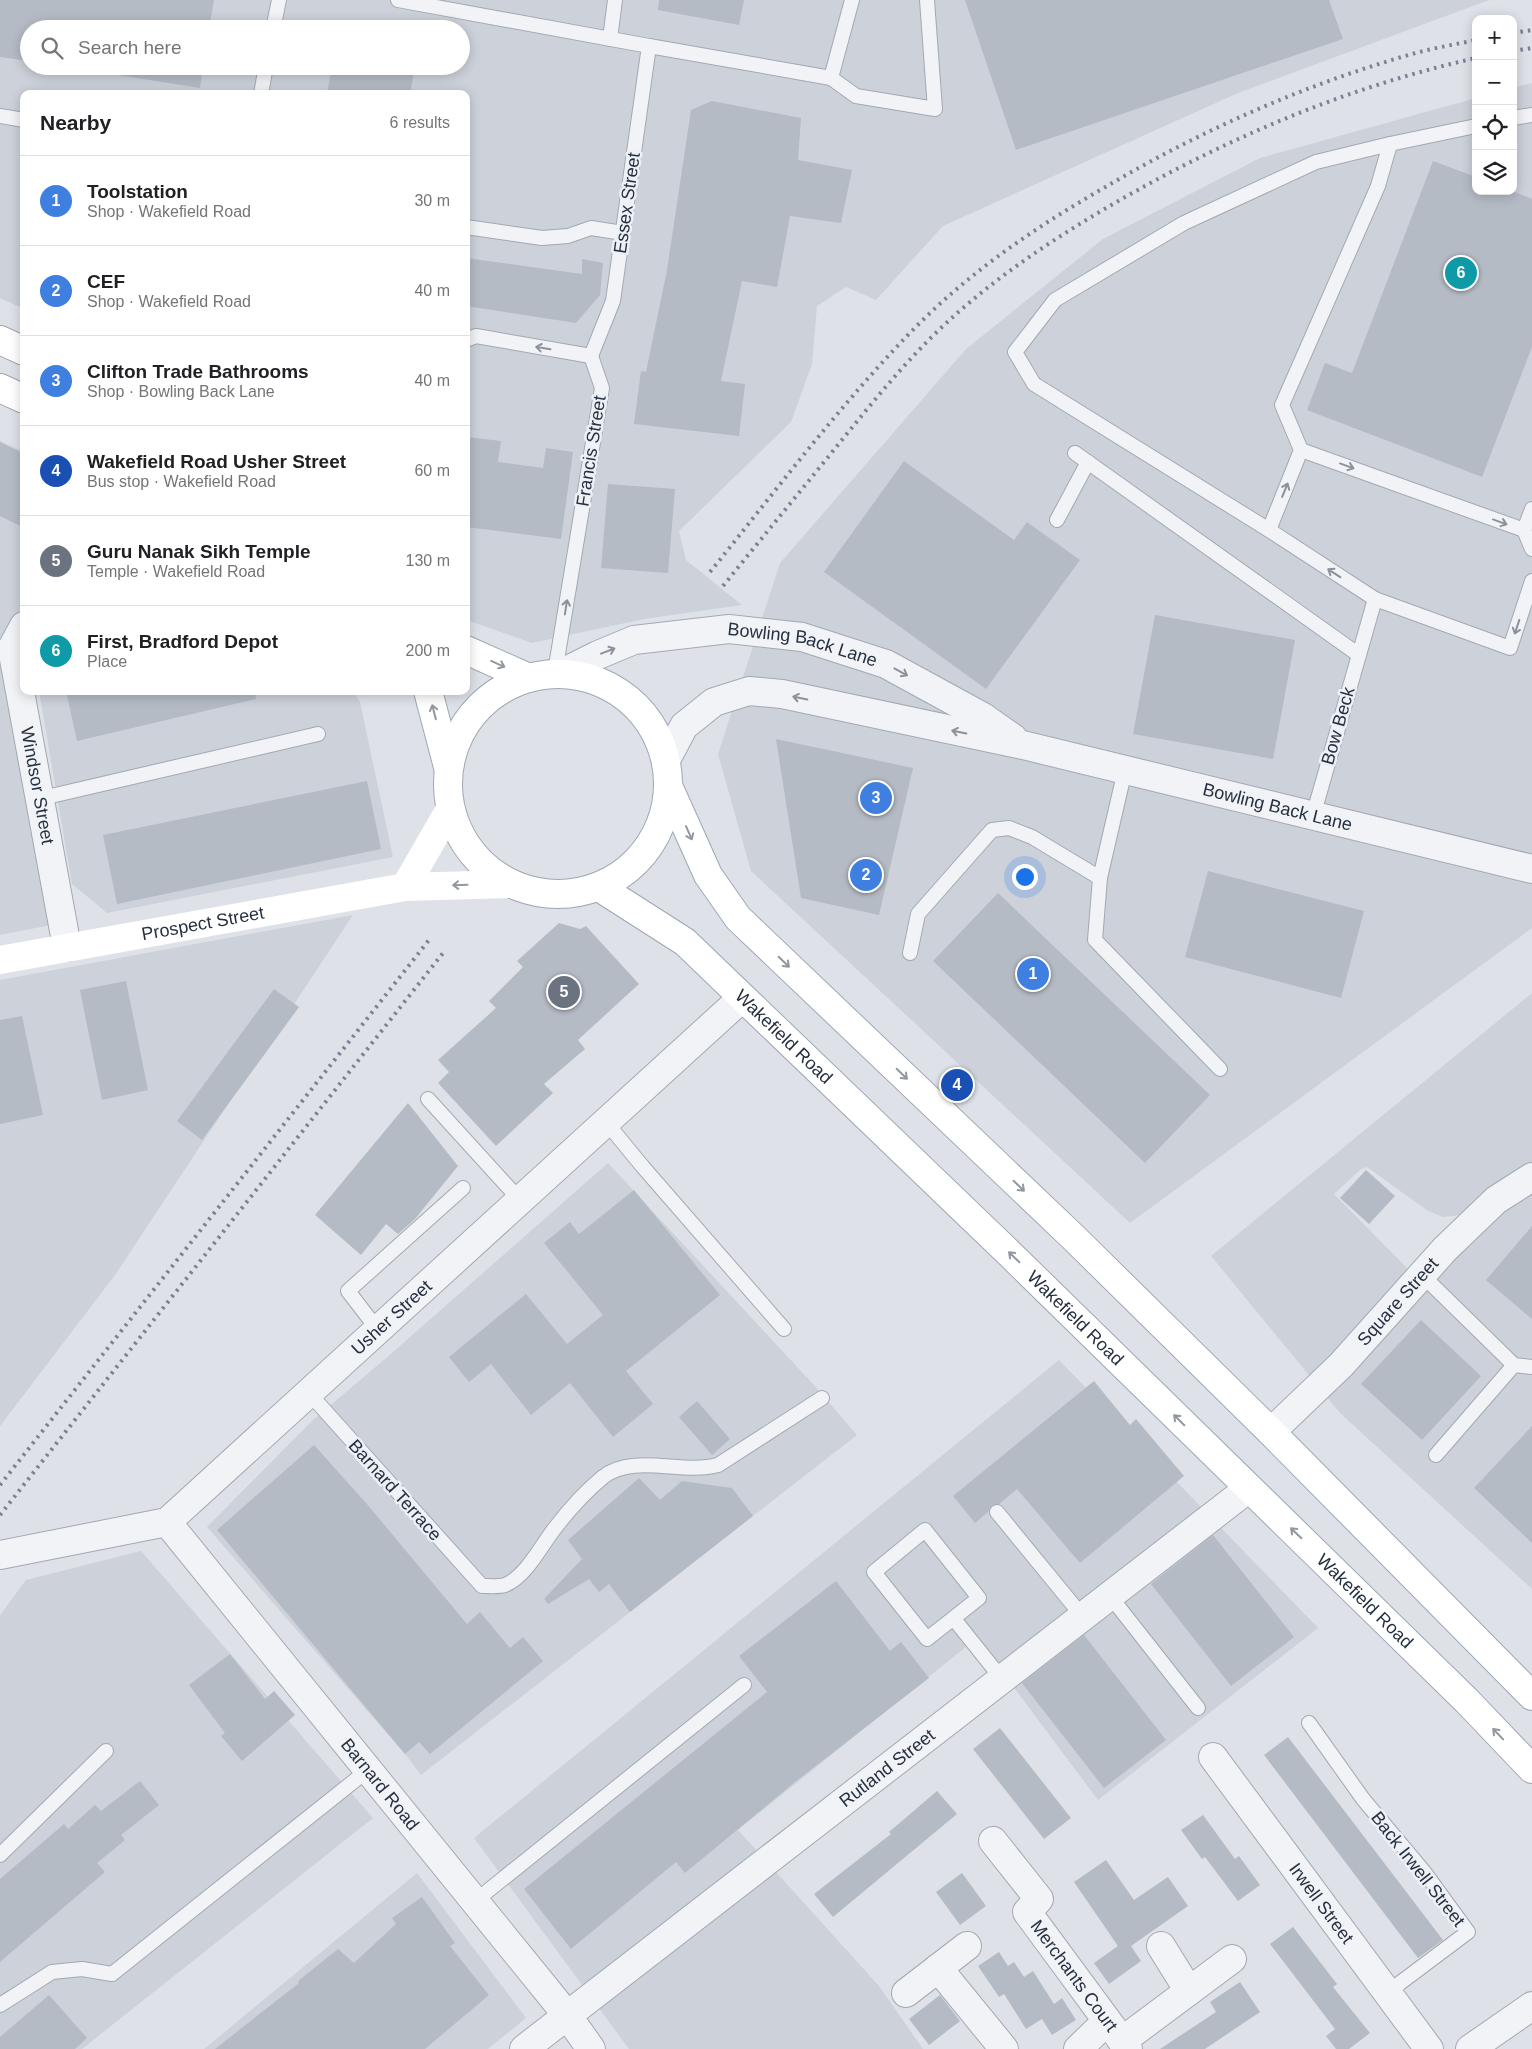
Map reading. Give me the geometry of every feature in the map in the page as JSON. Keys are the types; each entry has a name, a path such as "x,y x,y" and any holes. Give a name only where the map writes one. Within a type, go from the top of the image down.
{"main road":[{"path":"0,340 20,349"},
{"path":"0,388 20,397"},
{"path":"470,652 529,678"},
{"path":"448,767 456,741 483,702 529,678 560,672 589,677 620,693 651,724 666,760 669,788 708,875 738,918 1073,1237 1271,1432 1532,1696"},
{"path":"429,695 448,767 450,809 470,852 509,884 558,895 599,887 628,870 658,833 669,788"},
{"path":"405,887 450,809"},
{"name":"Prospect Street","path":"0,960 405,887 509,884"},
{"name":"Wakefield Road","path":"599,887 686,942 1012,1256 1467,1701 1532,1769"}],"street":[{"name":"Bowling Back Lane","path":"560,672 634,640 729,629 802,637 886,664 983,717 1024,745"},
{"name":"Windsor Street","path":"20,633 12,648 20,694"},
{"name":"Bowling Back Lane","path":"666,760 684,726 714,702 749,691 782,694 1024,745 1532,869"},
{"name":"Windsor Street","path":"20,695 67,947"},
{"name":"Usher Street","path":"167,1522 742,998"},
{"name":"Square Street","path":"1271,1432 1341,1365 1422,1275 1496,1200 1532,1177"},
{"name":"Rutland Street","path":"524,2049 1249,1488"},
{"path":"10,1554 167,1522"},
{"name":"Barnard Road","path":"167,1522 567,2015 591,2049"},
{"name":"Irwell Street","path":"1213,1757 1429,2049"},
{"name":"Merchants Court","path":"993,1841 1039,1899 1027,1912 1119,2037"},
{"path":"906,1993 966,1946"},
{"path":"1161,1946 1189,1991"},
{"path":"1078,2049 1119,2037 1189,1991 1232,1959"},
{"path":"938,1968 1004,2049"},
{"path":"1470,2049 1532,2006"}],"lane":[{"path":"275,20 279,0"},
{"path":"398,0 831,78 856,96 935,109 927,0"},
{"path":"610,39 615,0"},
{"path":"831,78 852,0"},
{"name":"Essex Street","path":"591,356 613,301 649,46"},
{"path":"261,90 264,75"},
{"path":"1517,117 1532,115"},
{"path":"0,116 20,119"},
{"path":"1472,127 1316,162 1184,223 1055,300 1015,352 1034,384 1269,530 1375,599 1510,648 1532,581"},
{"path":"1269,530 1301,450 1282,405 1378,186 1390,144"},
{"path":"470,228 542,238 568,236 591,228 623,233"},
{"path":"470,338 476,336 591,356"},
{"name":"Francis Street","path":"560,672 602,388 591,356"},
{"path":"1301,450 1524,530"},
{"path":"1075,453 1358,656"},
{"path":"1057,520 1088,462"},
{"path":"1532,509 1524,530 1532,549"},
{"name":"Bow Beck","path":"1313,816 1375,599"},
{"path":"38,799 318,734"},
{"path":"1125,770 1100,878 1094,940 1220,1069"},
{"path":"910,953 918,914 992,830 1009,828 1032,836 1100,878"},
{"path":"428,1099 520,1200"},
{"path":"606,1122 784,1329"},
{"path":"378,1330 348,1291 463,1188"},
{"path":"1422,1275 1514,1365 1532,1367"},
{"path":"1436,1455 1514,1365"},
{"name":"Barnard Terrace","path":"308,1393 482,1586 505,1585 519,1574 542,1549 554,1528 602,1478 617,1468 640,1466 702,1469 718,1465 822,1398"},
{"path":"998,1512 1083,1617"},
{"path":"925,1530 979,1598 954,1619 927,1639 874,1572 925,1530"},
{"path":"1110,1596 1198,1708"},
{"path":"954,1619 1002,1679"},
{"path":"474,1902 744,1685"},
{"name":"Back Irwell Street","path":"1309,1723 1363,1799 1425,1873 1468,1932 1388,1994"},
{"path":"0,1855 106,1752"},
{"path":"0,2005 52,1972 82,1968 112,1974 368,1770"}],"shaded area":[{"path":"0,0 1489,0 1238,93 943,226 876,300 846,287 817,306 812,364 791,422 679,531 686,560 742,605 644,619 532,643 470,620 470,90 20,90 20,307 0,298"},
{"path":"1532,83 1532,928 1130,1223 751,871 718,754 780,563 966,349 1103,239 1260,158 1472,99 1472,195 1517,195 1517,87"},
{"path":"0,441 20,450 20,615 0,651"},
{"path":"0,660 51,925 0,935"},
{"path":"40,695 356,695 360,702 393,857 107,913 72,884"},
{"path":"353,915 115,1275 0,1426 0,980"},
{"path":"1532,993 1532,1589 1340,1413 1211,1256","holes":["1367,1167 1428,1211 1443,1217 1470,1214 1410,1271 1334,1194 1361,1169"]},
{"path":"608,1163 812,1383 857,1435 421,1775 405,1754 207,1527 314,1419"},
{"path":"1059,1360 1318,1628 1098,1800 977,1638 738,1830 879,1986 923,2049 629,2049 474,1838"},
{"path":"141,1551 373,1818 82,2049 0,2049 0,1615 26,1580"},
{"path":"417,1873 526,2018 488,2049 204,2049"}],"building":[{"path":"0,0 214,0 211,20 20,20 20,60 0,57"},
{"path":"659,0 744,0 739,25 658,10"},
{"path":"965,0 1329,0 1343,39 1016,150"},
{"path":"118,75 202,75 200,88"},
{"path":"330,75 413,75 411,90 328,90"},
{"path":"712,101 801,118 798,160 852,170 841,223 790,216 777,287 742,281 721,381 745,384 739,436 634,424 641,371 646,372 667,270 691,110"},
{"path":"1433,161 1472,176 1472,195 1517,195 1517,193 1532,199 1532,347 1482,477 1307,410 1325,363 1352,373"},
{"path":"470,259 582,274 582,259 603,263 600,295 576,323 470,307"},
{"path":"470,437 501,441 498,462 543,468 546,448 573,452 561,539 470,528"},
{"path":"0,442 20,452 20,526 0,516"},
{"path":"904,461 1014,540 1027,522 1080,560 986,689 824,572"},
{"path":"608,484 675,489 668,573 601,568"},
{"path":"1155,615 1295,640 1273,759 1133,734"},
{"path":"67,695 256,695 256,699 77,741"},
{"path":"776,739 913,768 879,915 801,898"},
{"path":"367,781 381,849 117,904 103,835"},
{"path":"1208,871 1364,911 1341,998 1185,957"},
{"path":"998,893 1210,1095 1145,1163 933,961"},
{"path":"559,923 580,929 586,926 639,984 578,1040 585,1049 544,1084 553,1093 496,1146 438,1083 449,1072 438,1060 496,1008 489,1001 523,967 517,961"},
{"path":"126,981 148,1090 102,1100 80,990"},
{"path":"274,989 299,1007 202,1140 177,1121"},
{"path":"22,1016 43,1115 0,1124 0,1020"},
{"path":"408,1103 458,1166 415,1219 398,1234 386,1224 361,1255 315,1215"},
{"path":"1366,1170 1395,1196 1369,1224 1340,1198"},
{"path":"634,1190 720,1295 626,1371 653,1404 613,1437 570,1383 531,1415 491,1364 469,1382 449,1357 526,1294 567,1344 603,1315 544,1243 570,1222 579,1234"},
{"path":"1532,1226 1532,1319 1486,1280"},
{"path":"1421,1320 1481,1376 1422,1440 1361,1384"},
{"path":"1094,1381 1130,1425 1136,1419 1184,1476 1080,1563 1017,1489 999,1504 992,1505 988,1512 975,1523 953,1496"},
{"path":"697,1401 730,1439 712,1455 679,1417"},
{"path":"1532,1426 1532,1543 1474,1488"},
{"path":"314,1445 366,1503 467,1624 480,1612 510,1648 523,1637 543,1661 430,1754 419,1742 405,1754 217,1530"},
{"path":"639,1478 660,1500 682,1481 732,1488 753,1516 630,1612 609,1584 599,1592 589,1579 548,1604 544,1599 582,1559 568,1540"},
{"path":"1213,1535 1294,1637 1231,1686 1151,1584"},
{"path":"836,1581 890,1651 901,1642 929,1678 795,1782 685,1873 676,1862 571,1949 524,1889 767,1692 739,1656"},
{"path":"1084,1635 1166,1740 1104,1788 1022,1683"},
{"path":"230,1654 265,1699 274,1691 295,1715 242,1761 221,1736 225,1733 189,1685"},
{"path":"1000,1728 1071,1818 1044,1839 973,1749"},
{"path":"1288,1737 1443,1940 1418,1958 1264,1755"},
{"path":"140,1781 159,1805 121,1835 125,1840 97,1863 105,1872 0,1962 0,1879 64,1824 68,1829 95,1805 101,1811"},
{"path":"937,1791 957,1814 833,1917 814,1894 891,1834 889,1832"},
{"path":"1203,1815 1235,1859 1239,1856 1260,1885 1238,1901 1205,1857 1202,1859 1181,1830"},
{"path":"1106,1860 1134,1900 1168,1877 1188,1906 1131,1946 1141,1961 1109,1984 1094,1963 1118,1946 1074,1882"},
{"path":"962,1873 986,1906 960,1925 936,1892"},
{"path":"422,1897 455,1943 450,1946 489,1995 425,2049 215,2049 299,1983 298,1981 338,1949 354,1963 396,1924 392,1918"},
{"path":"1293,1927 1337,1984 1333,1987 1370,2033 1349,2049 1336,2049 1326,2036 1335,2029 1270,1944"},
{"path":"999,1952 1008,1966 1014,1962 1024,1977 1033,1971 1054,2004 1062,1998 1076,2020 1052,2035 1042,2019 1026,2029 1004,1994 999,1997 978,1966"},
{"path":"1240,1982 1260,2012 1205,2049 1160,2049 1216,2012 1210,2002"},
{"path":"49,1995 87,2038 75,2049 0,2049 0,2037"},
{"path":"940,1995 960,2021 929,2045 909,2019"}],"railway":[{"path":"1517,32 1532,30"},
{"path":"710,572 830,422 881,364 929,314 999,255 1050,221 1138,168 1212,130 1288,97 1365,68 1422,51 1472,41"},
{"path":"1517,50 1532,48"},
{"path":"723,586 909,360 964,307 1036,252 1113,204 1156,180 1244,136 1289,117 1381,84 1472,59"},
{"path":"0,1485 429,940"},
{"path":"0,1515 443,953"}],"place":[{"name":"First, Bradford Depot","path":"1461,273"},
{"name":"Clifton Trade Bathrooms","path":"876,798"},
{"name":"CEF","path":"866,875"},
{"name":"Toolstation","path":"1033,974"},
{"name":"Guru Nanak Sikh Temple","path":"564,992"},
{"name":"Wakefield Road Usher Street","path":"957,1085"}]}
